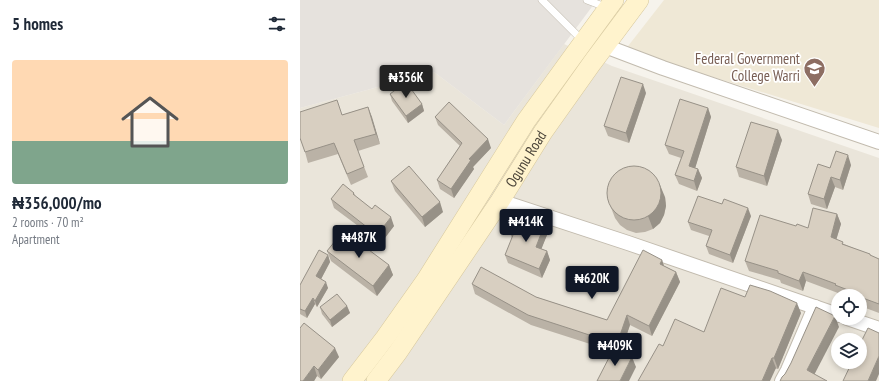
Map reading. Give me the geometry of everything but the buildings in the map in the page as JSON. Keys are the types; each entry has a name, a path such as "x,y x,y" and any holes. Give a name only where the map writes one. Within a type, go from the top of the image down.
{"main road":[{"name":"Ogunu Road","path":"376,381 398,352 500,201 543,132 639,0"},
{"name":"Ogunu Road","path":"352,381 385,338 426,280 526,121 611,4"}],"street":[{"path":"605,46 663,68 879,142"},
{"path":"500,201 831,313"},
{"path":"782,381 815,307"},
{"path":"867,325 879,329"}],"lane":[{"path":"542,0 584,42"},
{"path":"587,0 611,4"}],"shaded area":[{"path":"300,0 597,0 504,125 434,72 300,108"},
{"name":"Federal Government College Warri","path":"664,0 879,0 879,128 625,50"},
{"path":"564,44 612,66 879,158 879,381 300,381 300,108 434,72 504,125"}],"place":[{"name":"Federal Government College Warri","path":"815,88"}]}
